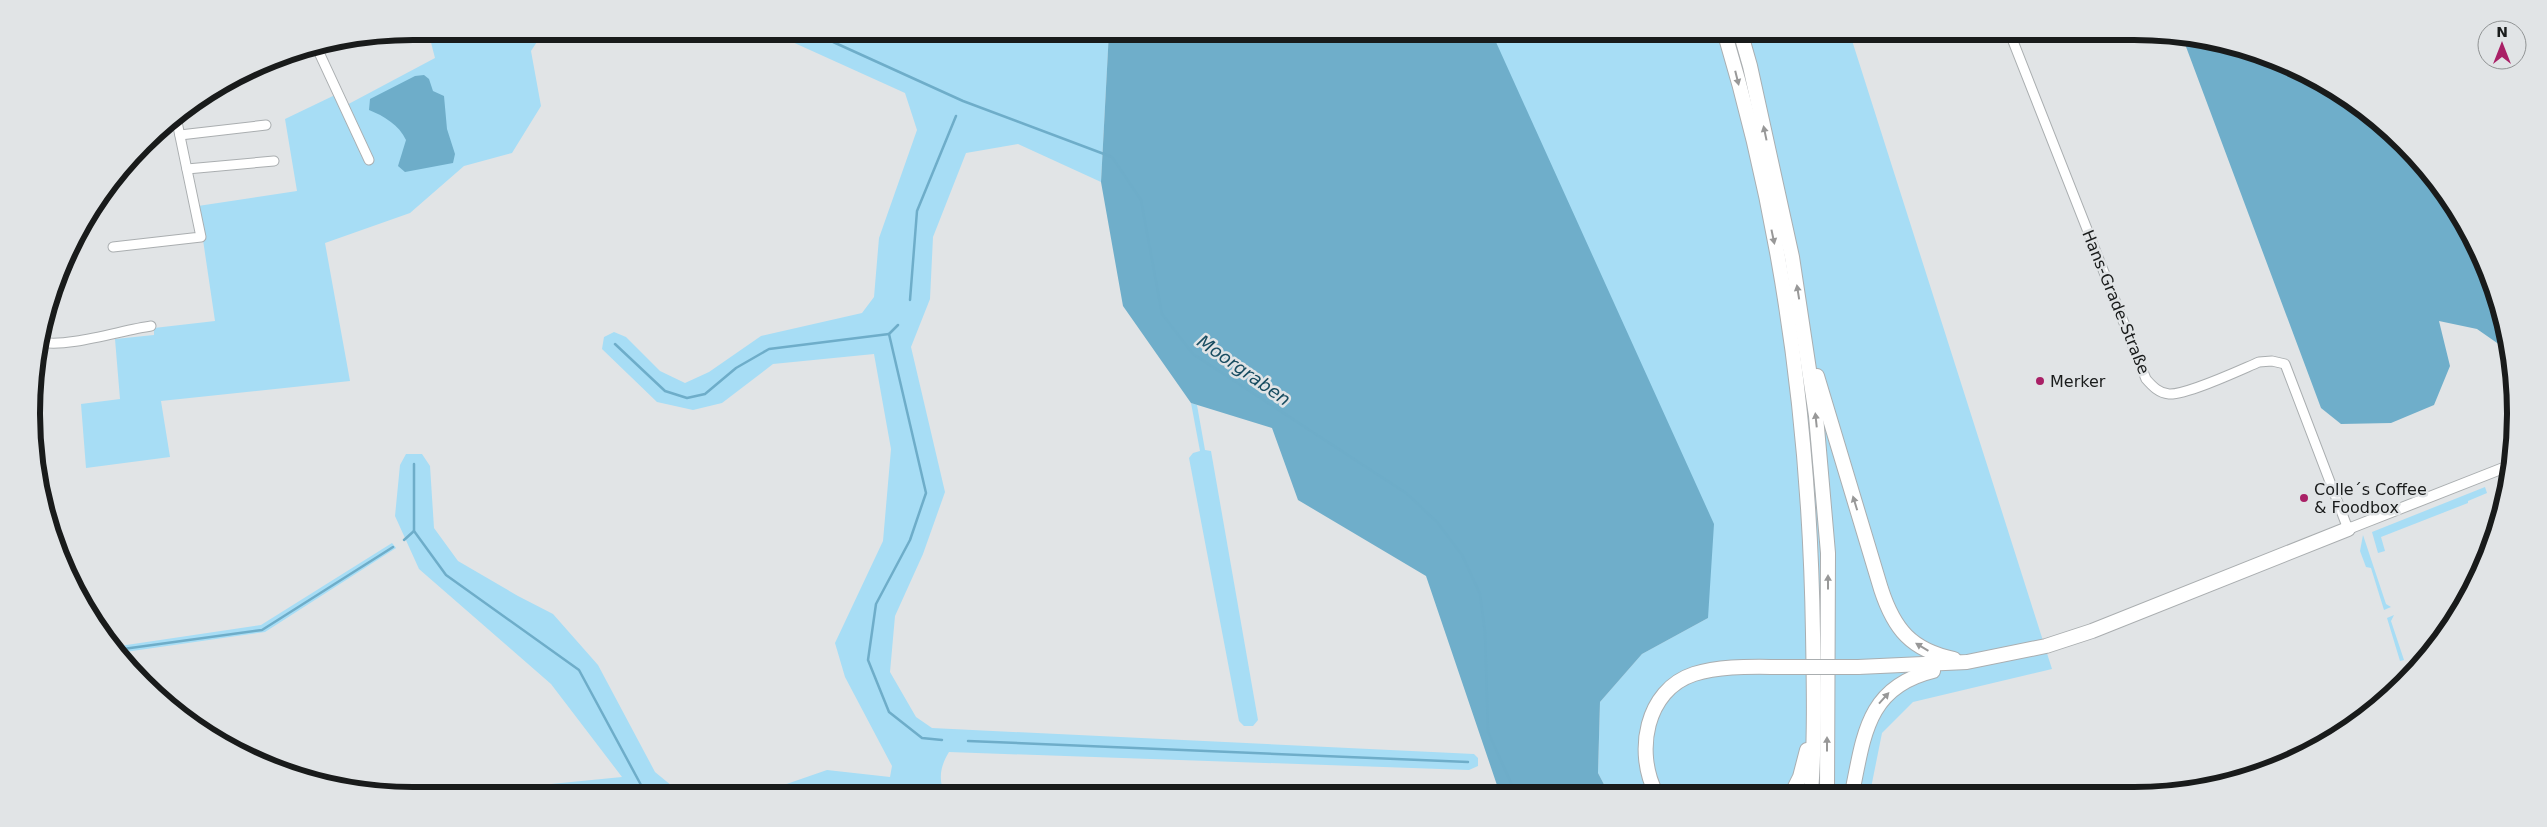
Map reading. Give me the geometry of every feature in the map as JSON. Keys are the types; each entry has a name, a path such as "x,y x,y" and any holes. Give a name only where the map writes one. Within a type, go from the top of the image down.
{"highway":[{"path":"1726,40 1750,127 1778,261 1796,380 1812,547 1814,723 1811,787"},
{"path":"1743,40 1792,257 1816,416 1828,553 1827,787"},
{"path":"1806,340 1881,589 1894,622 1906,637 1922,648 1938,656 1967,662"},
{"path":"1853,787 1869,720 1879,702 1904,680 1967,662 2046,646 2092,631 2348,529"},
{"path":"1653,787 1648,776 1644,743 1653,715 1665,694 1678,681 1692,674 1710,670 1858,667 1967,662"},
{"path":"1795,787 1800,777 1814,723"}],"street":[{"name":"Hans-Grade-Straße","path":"2012,40 2146,379 2156,390 2170,394 2186,390 2259,362 2272,361 2285,364 2348,529"},
{"path":"319,52 369,160"},
{"path":"113,247 201,237 178,124"},
{"path":"180,135 266,125"},
{"path":"187,169 274,161"},
{"path":"47,342 102,337 123,330 151,326"},
{"path":"2348,529 2503,468"}],"shaded area":[{"path":"430,40 538,40 531,51 541,106 512,153 464,166 410,213 325,243 350,381 161,401 170,457 86,468 81,404 120,399 115,339 154,335 154,328 215,321 198,206 297,191 285,119 335,95 341,108 435,58"},
{"path":"788,40 1109,40 1101,182 1018,144 966,153 933,237 930,299 911,347 945,492 923,554 895,616 890,672 916,717 932,728 1474,754 1478,758 1478,766 1469,770 949,752 941,773 942,787 778,787 827,770 890,777 892,766 845,677 835,643 883,541 891,449 874,354 773,364 722,403 693,410 657,402 602,349 604,337 614,332 626,337 660,371 685,383 709,372 761,336 862,313 874,297 879,238 917,130 905,93"},
{"path":"1109,40 1495,40 1714,524 1708,618 1642,654 1600,702 1598,773 1605,787 1498,787 1426,576 1298,500 1272,428 1191,403 1123,306 1101,182"},
{"path":"1494,40 1852,40 2052,669 1913,702 1882,733 1871,787 1605,787 1598,773 1600,702 1642,654 1708,618"},
{"path":"2185,43 2230,53 2276,68 2320,90 2361,117 2398,149 2430,186 2457,227 2479,271 2487,293 2501,346 2477,329 2439,321 2450,366 2434,405 2391,423 2341,424 2321,408"},
{"path":"424,75 429,79 433,91 444,96 447,129 455,154 453,163 405,172 398,166 406,140 390,122 369,110 370,99 415,76"},
{"path":"1191,403 1197,405 1205,450 1211,451 1258,720 1253,726 1244,726 1239,721 1189,458 1193,453 1200,451"},
{"path":"406,454 422,454 430,466 434,528 458,561 553,614 598,665 655,772 673,787 520,787 622,777 551,684 419,569 395,516 400,465"},
{"path":"2485,487 2487,493 2468,501 2468,503 2381,537 2385,551 2378,553 2372,532"},
{"path":"2363,535 2386,604 2391,607 2384,610 2371,568 2366,567 2360,551"},
{"path":"392,543 396,548 265,632 126,652 121,646 261,625"},
{"path":"2394,615 2391,621 2404,660 2400,661 2387,618"}],"waterway":[{"name":"Moorgraben","path":"829,40 963,101 1112,157 1141,200 1162,314 1193,354 1406,493 1437,522 1462,555 1480,594 1485,632 1488,732 1513,787"},
{"path":"910,300 917,211 956,116"},
{"path":"898,325 889,334 926,493 910,540 876,604 868,660 889,712 922,738 942,740"},
{"path":"615,344 665,391 687,398 705,394 736,368 769,349 889,334"},
{"path":"414,464 414,531 446,575 579,670 643,787"},
{"path":"404,540 414,531"},
{"path":"124,649 262,630 393,547"},
{"path":"968,741 1468,762"}],"place":[{"name":"Merker","path":"2040,381"},
{"name":"Colle´s Coffee & Foodbox","path":"2304,498"}]}
